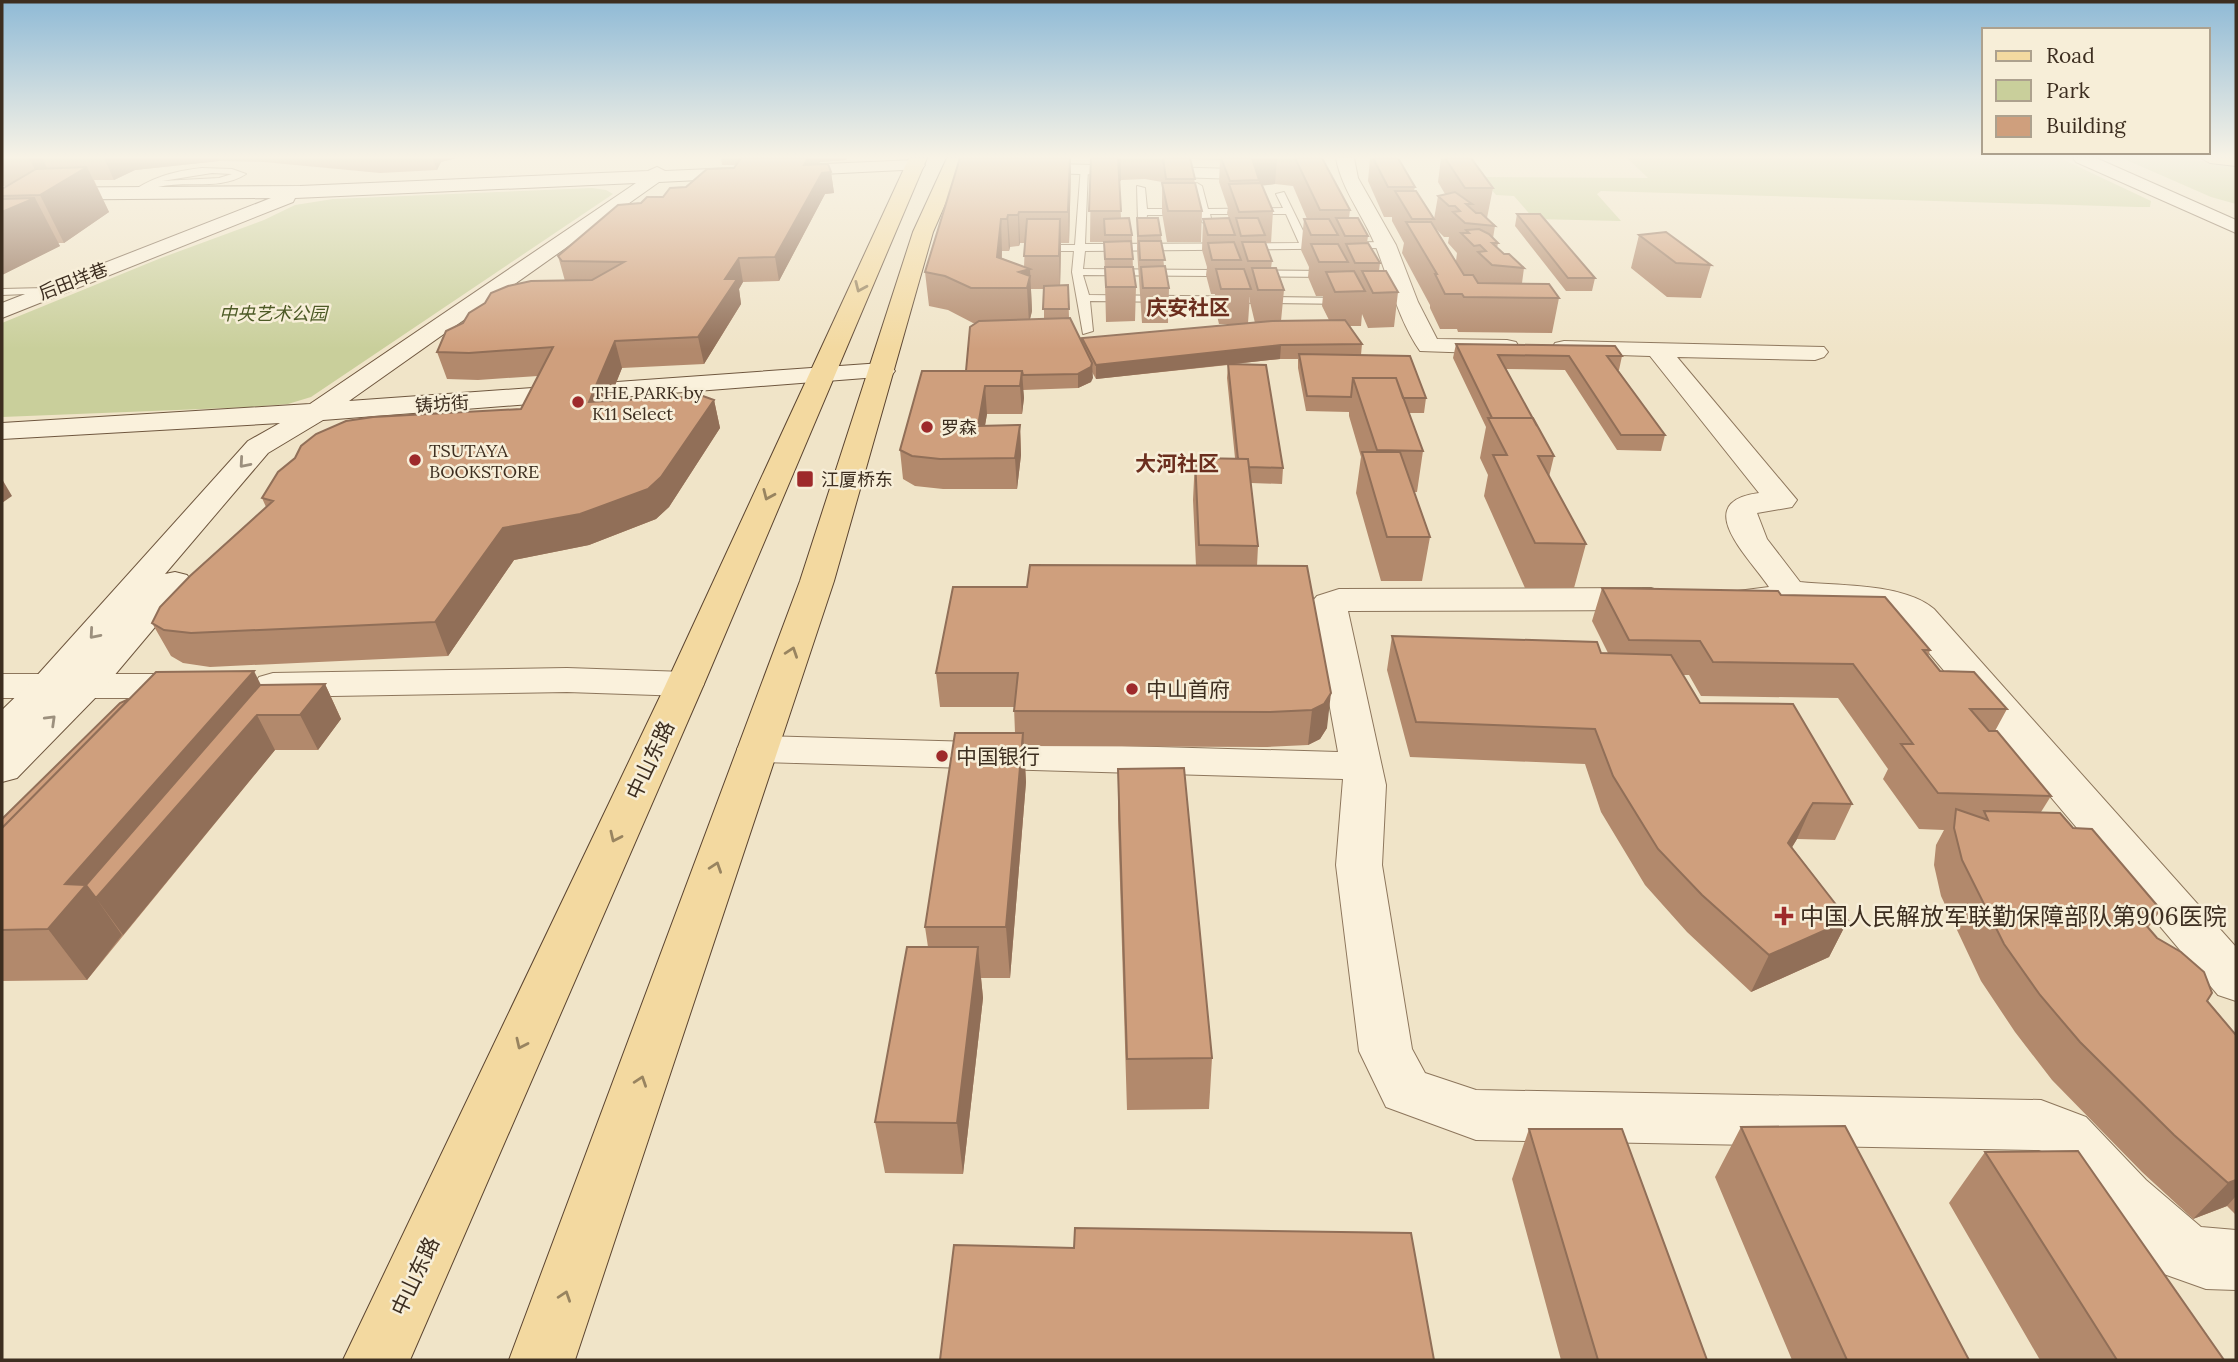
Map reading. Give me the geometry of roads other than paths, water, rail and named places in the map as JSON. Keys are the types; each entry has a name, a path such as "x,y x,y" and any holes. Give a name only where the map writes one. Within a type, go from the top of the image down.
{"main road":[{"name":"中山东路","path":"376,1360 685,684 818,383 905,222"},
{"path":"542,1360 817,581 925,222"}],"street":[{"name":"后田垟巷","path":"2,311 45,291 231,222"},
{"path":"2,768 65,688 291,447 307,419 586,222"},
{"path":"1372,222 1386,245 1394,289 1429,346 1815,352"},
{"path":"1657,349 1781,500 1754,503 1741,509 1739,518 1744,530 1787,585 1791,597 1769,600 1389,599 1339,600 1329,603 1365,785 1359,865 1386,1051 1406,1090 1476,1115 2041,1125 2066,1135 2125,1200 2183,1252 2206,1259 2236,1261"},
{"name":"铸坊街","path":"2,444 880,378"},
{"name":"铸坊街","path":"2,430 307,419"},
{"path":"1789,591 1894,602 1910,607 2236,981"},
{"path":"2,686 65,688 567,680 685,684"},
{"path":"2,732 65,688"},
{"path":"758,749 1361,766"}],"lane":[{"path":"1081,222 1077,272 1084,298 1087,331"},
{"path":"1143,222 1145,247"},
{"path":"1207,222 1213,246"},
{"path":"1295,222 1306,246"},
{"path":"1033,247 1386,245"},
{"path":"1281,246 1292,305"},
{"path":"1172,247 1176,299"},
{"path":"1077,272 1341,274"},
{"path":"2,292 45,291"},
{"path":"1084,298 1292,305 1367,301"}],"place":[{"name":"THE PARK by K11 Select","path":"578,402"},
{"name":"罗森","path":"927,427"},
{"name":"TSUTAYA BOOKSTORE","path":"415,460"},
{"name":"江厦桥东","path":"805,479"},
{"name":"中山首府","path":"1132,689"},
{"name":"中国银行","path":"942,756"},
{"name":"中国人民解放军联勤保障部队第906医院","path":"1784,916"}],"district":[{"name":"庆安社区","path":"1188,307"},
{"name":"大河社区","path":"1177,463"}],"park label":[{"name":"中央艺术公园","path":"273,313"}]}
